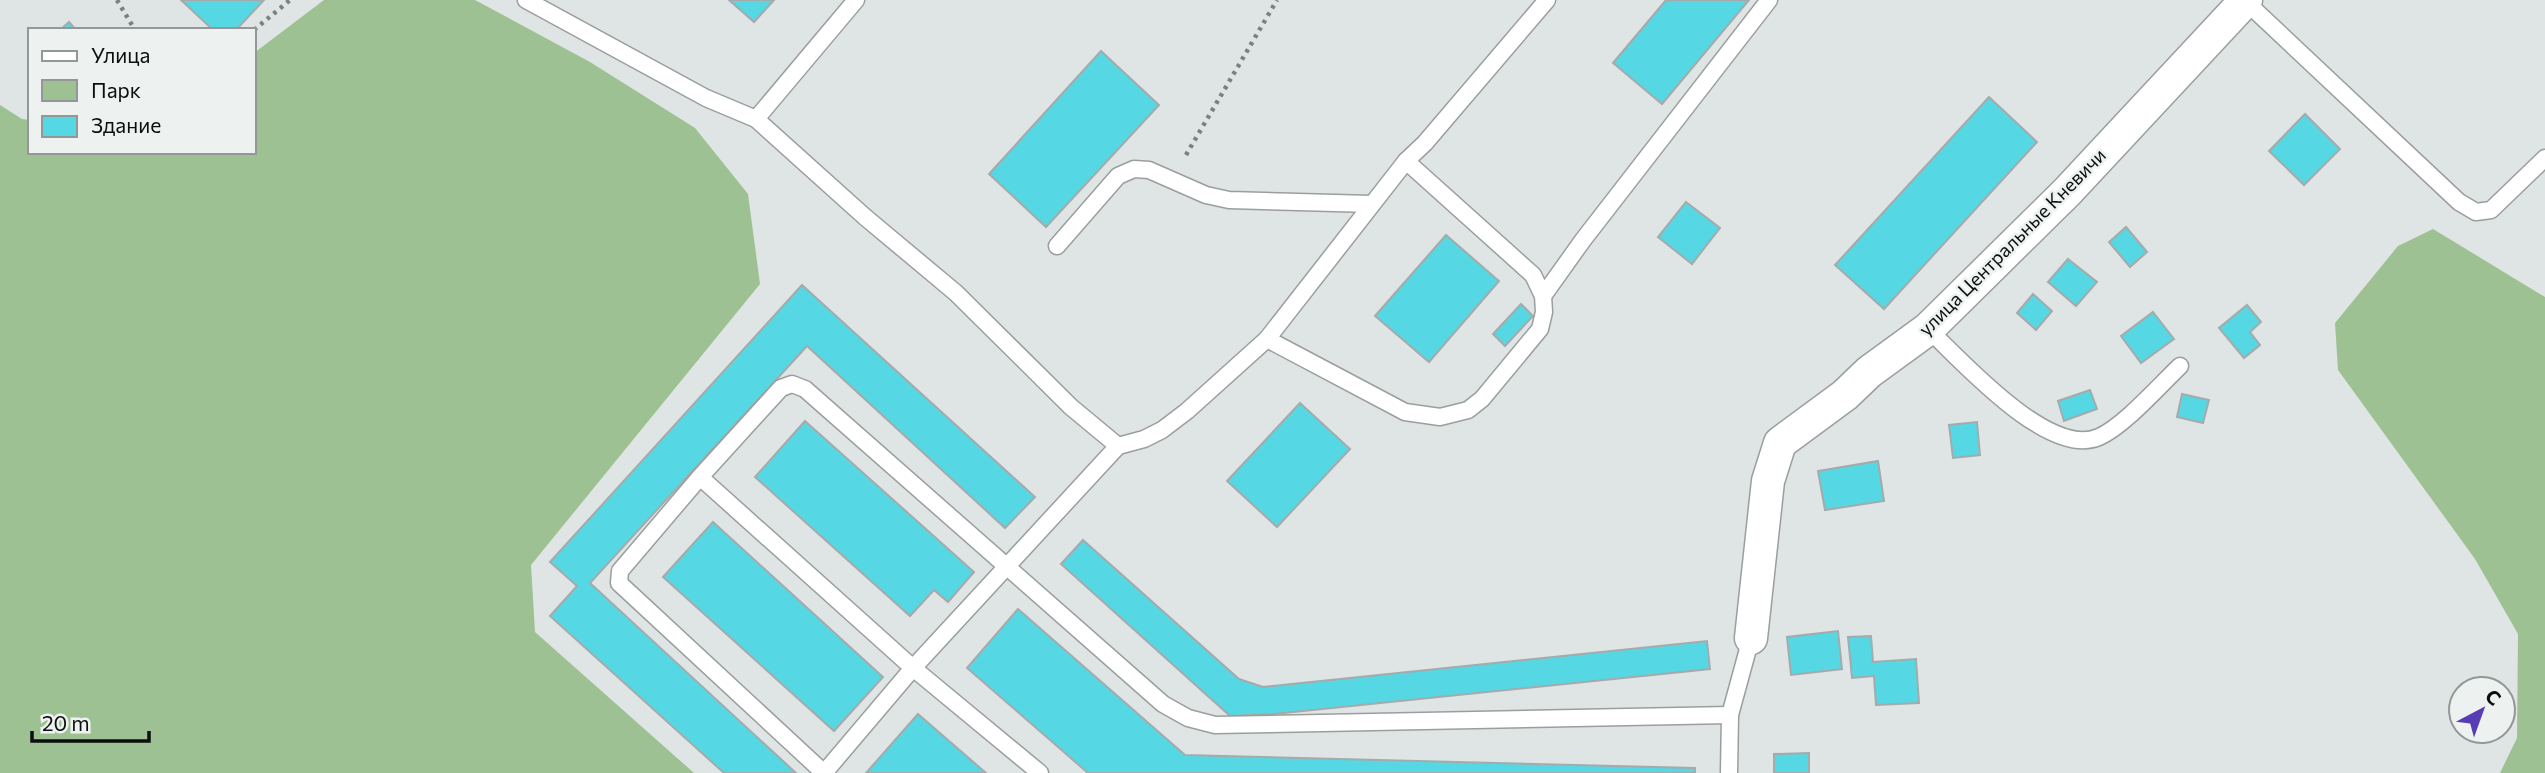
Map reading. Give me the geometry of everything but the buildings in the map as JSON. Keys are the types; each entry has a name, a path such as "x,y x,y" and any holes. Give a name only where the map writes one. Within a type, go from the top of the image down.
{"street":[{"name":"улица Центральные Кневичи","path":"1751,638 1768,481 1780,443 1928,329 2067,192 2245,0"}],"lane":[{"path":"526,0 706,98 756,119 956,293 1071,407 1118,446"},
{"path":"756,119 856,0"},
{"path":"1547,0 1425,143 1406,161 1267,339 1163,430 1144,439 1118,446 1055,517 1005,567 913,668 824,773 619,583 620,571 700,477 781,388 792,384 805,389 1005,567 1163,704 1188,718 1215,725 1730,715"},
{"path":"1543,296 1583,240 1769,0"},
{"path":"2245,0 2459,202 2476,212 2491,211 2545,159"},
{"path":"1267,339 1405,412 1440,417 1468,411 1482,399 1540,329 1544,312 1543,296 1533,275 1406,161"},
{"path":"1057,246 1118,176 1134,169 1149,170 1206,195 1229,200 1372,204"},
{"path":"1928,329 2008,404 2065,439 2084,442 2101,436 2119,422 2180,366"},
{"path":"700,477 913,668 1040,773"},
{"path":"1729,773 1730,715 1751,638"}],"path":[{"path":"117,0 134,28"},
{"path":"256,28 290,0"},
{"path":"1171,180 1276,0"}],"green space":[{"path":"324,0 475,0 590,62 695,128 748,194 760,284 531,565 535,632 694,773 0,773 0,105 22,119 28,120 28,154 256,154 256,51"},
{"path":"2433,229 2545,297 2545,773 2500,773 2514,745 2517,745 2518,634 2475,559 2338,370 2335,323 2398,246"}]}
